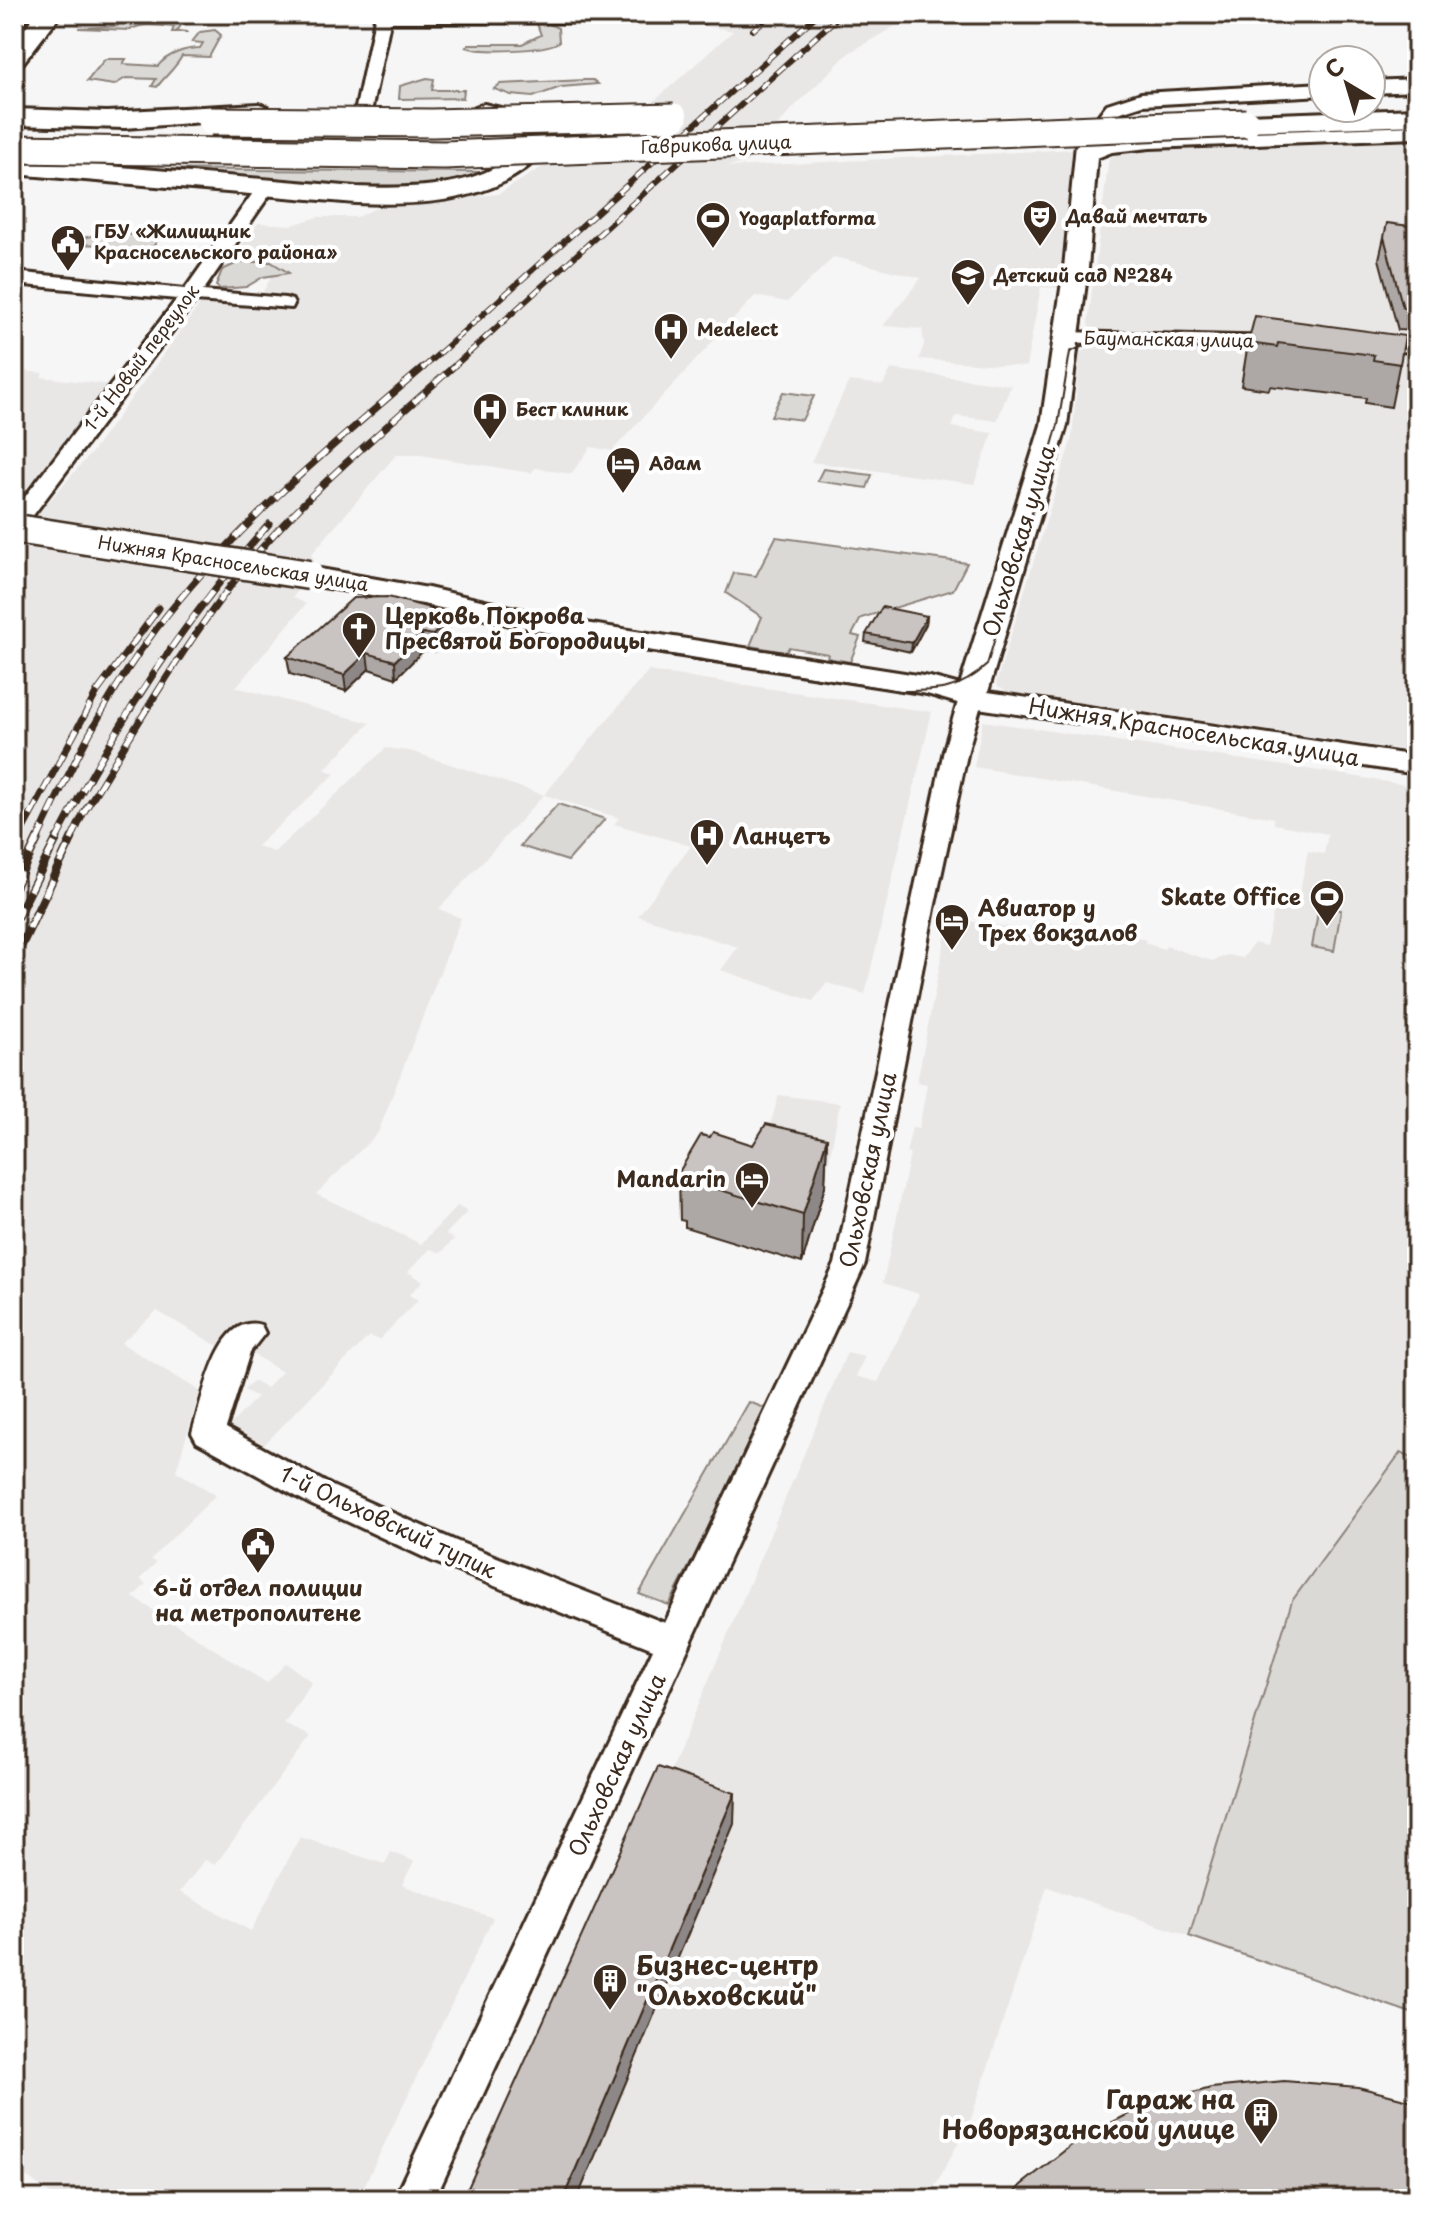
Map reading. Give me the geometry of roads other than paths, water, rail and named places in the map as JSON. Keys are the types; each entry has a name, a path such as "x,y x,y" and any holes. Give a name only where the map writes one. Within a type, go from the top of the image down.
{"main road":[{"path":"14,58 49,14"},
{"path":"1387,101 1417,100"},
{"name":"Гаврикова улица","path":"1240,115 1307,105"},
{"path":"210,112 363,112 497,113 520,119 536,129 540,140 531,157 513,169 459,188 396,196 58,168 34,154 35,142 50,130 90,120 210,112"},
{"path":"834,114 1044,124"},
{"name":"Гаврикова улица","path":"14,149 444,155 1240,115 1417,117"},
{"path":"14,119 432,123 699,116"},
{"path":"14,119 25,129 25,135 14,149"},
{"path":"14,166 509,169 733,158 1044,124"},
{"name":"Гаврикова улица","path":"14,131 449,137 1044,124"}],"street":[{"path":"363,112 384,15 704,17"},
{"path":"1387,86 1417,85"},
{"path":"1150,142 1124,140 1114,135 1105,124 1114,108 1155,97 1307,90"},
{"name":"Ольховская улица","path":"414,2199 850,1264 956,750 1051,435 1076,268 1087,144 1105,124"},
{"path":"1086,155 1108,146 1150,142 1417,132"},
{"name":"1-й Новый переулок","path":"16,533 266,187"},
{"path":"14,278 285,304"},
{"name":"Бауманская улица","path":"1065,338 1309,344"},
{"path":"1353,345 1417,346"},
{"name":"Нижняя Красносельская улица","path":"16,533 304,583 562,644 643,658 926,702 971,698 1417,765"},
{"name":"1-й Ольховский тупик","path":"250,1333 236,1346 208,1433 321,1495 444,1551 674,1642"}],"tram line":[{"path":"14,37 32,14"},
{"path":"14,540 423,605 566,638 899,691 936,690 956,685 987,665 1058,425 1070,352 1095,341 1269,345"},
{"path":"1381,347 1417,348"}],"railway":[{"path":"753,30 771,14"},
{"path":"422,369 818,14"},
{"path":"451,369 841,14"},
{"path":"37,840 106,705 138,654 185,592 283,491 424,367"},
{"path":"71,840 84,812 162,685 203,623 248,564 321,486 453,367"},
{"path":"56,840 102,756 152,675 208,598 269,524"},
{"path":"17,840 97,692 159,608"},
{"path":"14,845 18,838"},
{"path":"14,888 38,838"},
{"path":"14,923 57,838"},
{"path":"14,961 72,838"}],"place":[{"name":"Давай мечтать","path":"1040,248"},
{"name":"Yogaplatforma","path":"713,250"},
{"name":"ГБУ «Жилищник Красносельского района»","path":"68,273"},
{"name":"Детский сад №284","path":"968,307"},
{"name":"Medelect","path":"671,361"},
{"name":"Бест клиник","path":"490,441"},
{"name":"Адам","path":"623,495"},
{"name":"Церковь Покрова Пресвятой Богородицы","path":"359,660"},
{"name":"Ланцетъ","path":"707,867"},
{"name":"Skate Office","path":"1327,928"},
{"name":"Авиатор у Трех вокзалов","path":"952,952"},
{"name":"Mandarin","path":"752,1210"},
{"name":"6-й отдел полиции на метрополитене","path":"258,1575"},
{"name":"Бизнес-центр \"Ольховский\"","path":"610,2012"},
{"name":"Гараж на Новорязанской улице","path":"1261,2146"}]}
